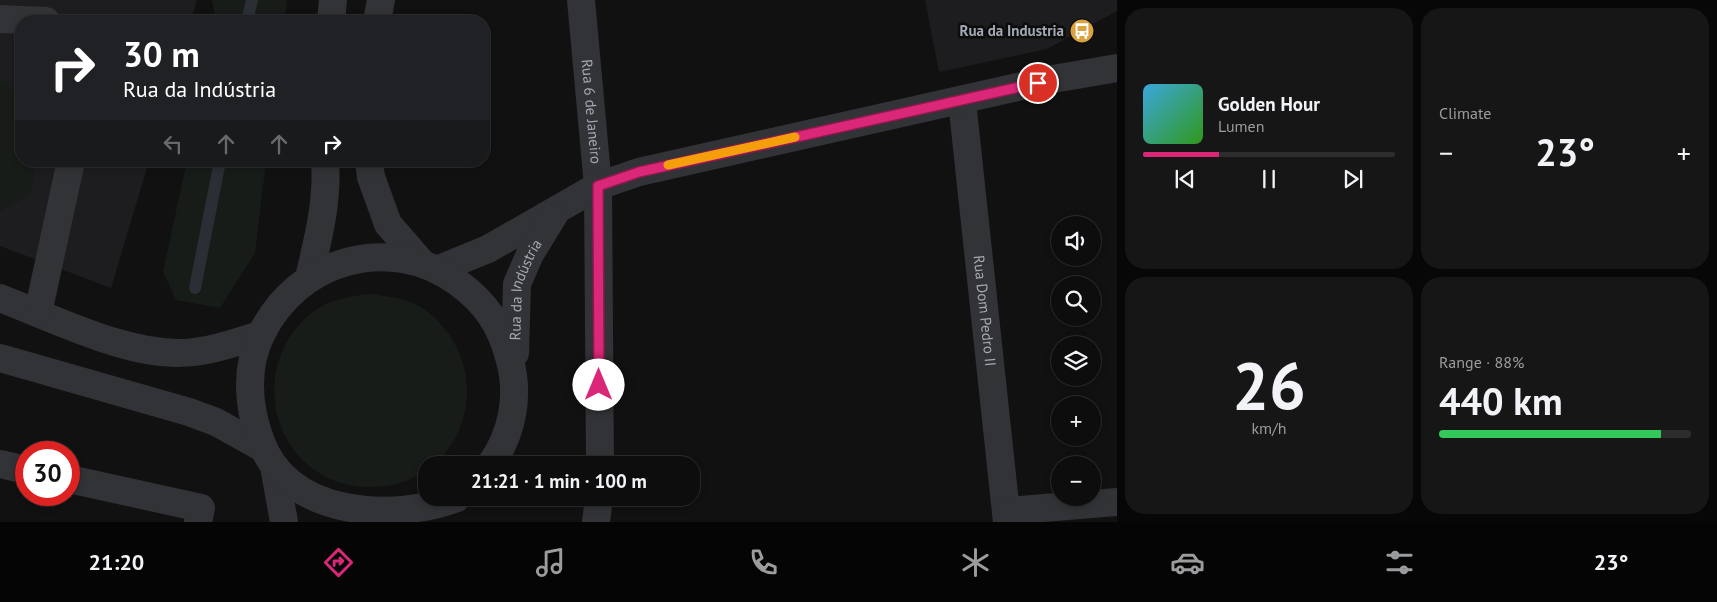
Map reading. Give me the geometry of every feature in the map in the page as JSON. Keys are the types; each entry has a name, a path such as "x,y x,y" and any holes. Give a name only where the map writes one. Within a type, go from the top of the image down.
{"street":[{"path":"332,15 333,0"},
{"path":"378,15 381,0"},
{"name":"Rua 6 de Janeiro","path":"581,0 598,186 600,456"},
{"path":"0,19 15,20"},
{"name":"Rua da Indústria","path":"430,265 488,249 556,212 598,186 639,172 1054,79 1117,68"},
{"name":"Rua Dom Pedro II","path":"962,101 1007,517"},
{"path":"38,313 70,167"},
{"path":"309,278 324,212 327,184 326,167"},
{"path":"370,167 371,177 388,224 430,265 476,295 502,332 515,375"},
{"name":"Rua da Indústria","path":"497,456 513,415 515,375 514,318 517,284 530,254 556,212"},
{"path":"284,522 269,457 253,420 250,392 252,363 260,335 281,303 309,278 334,265 363,258 392,257 430,265"},
{"path":"0,298 135,348 165,353 194,352 260,335"},
{"path":"0,358 189,412 216,422 269,457 300,493 332,512 367,522 407,520 445,506"},
{"path":"0,464 15,467"},
{"path":"80,481 201,508 198,522"},
{"path":"1007,517 1117,502"},
{"path":"596,522 598,506"}],"shaded area":[{"path":"0,0 197,0 193,15 15,15 15,167 147,167 111,288 0,246"},
{"path":"212,0 287,0 285,15 215,15"},
{"path":"925,0 1117,0 1117,11 1047,49 939,72"},
{"path":"0,82 4,82 15,92 15,167 36,167 30,195 0,211"},
{"path":"186,167 265,167 255,253 220,308 176,300 163,272"},
{"path":"371,294 401,299 415,304 428,312 453,341 461,358 466,376 465,413 459,431 449,448 443,456 418,456 418,475 390,485 366,487 334,481 309,466 290,444 278,419 274,390 278,362 291,335 313,312 326,304 348,297"}],"waterway":[{"path":"248,15 252,0"},
{"path":"195,288 219,167"}],"slow traffic":[{"path":"668,165 795,137"}],"place":[{"name":"Rua da Industria","path":"1082,31"}],"route":[{"path":"599,385 598,186 639,172 1038,83"}]}
